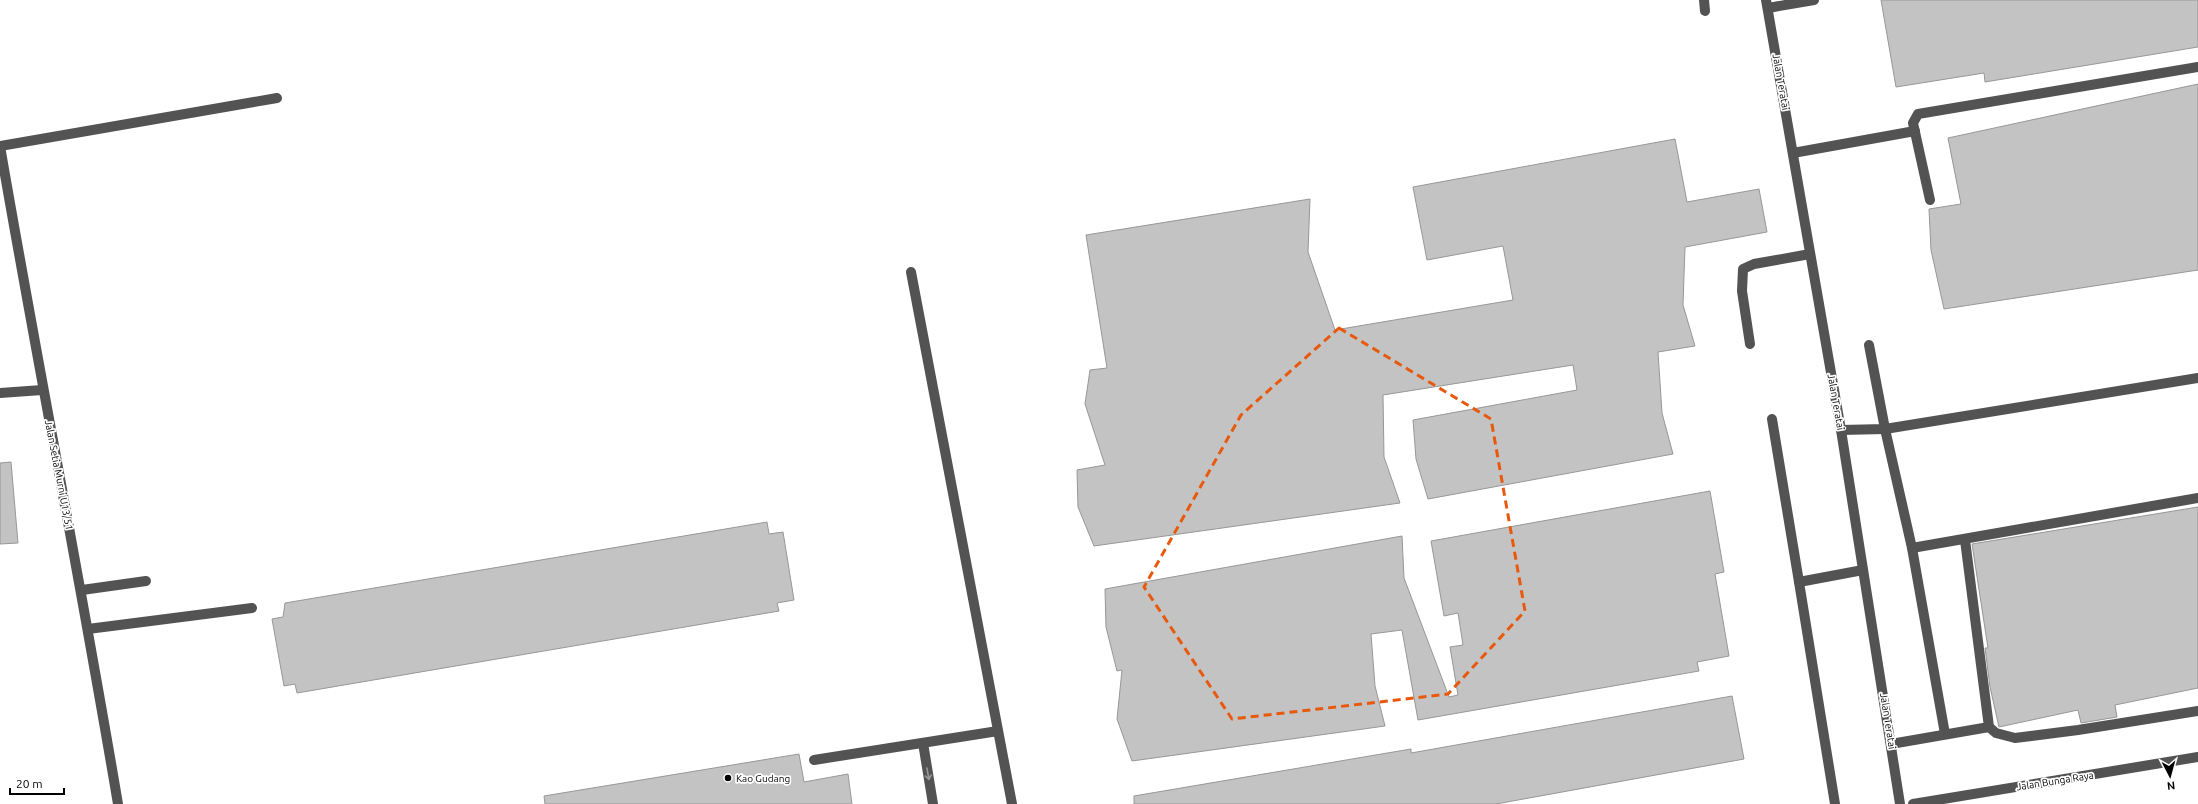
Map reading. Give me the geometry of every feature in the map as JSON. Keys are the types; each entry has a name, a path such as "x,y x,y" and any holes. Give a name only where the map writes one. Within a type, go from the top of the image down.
{"street":[{"path":"1704,0 1705,11"},
{"path":"1767,4 1814,0"},
{"name":"Jalan Teratai","path":"1767,4 1840,430 1900,804"},
{"path":"1930,200 1915,131 1914,118 1920,113 2198,67"},
{"path":"0,146 277,98"},
{"path":"1793,153 1915,131"},
{"name":"Jalan Setia Murni U13/51","path":"0,146 42,390 82,590 118,804"},
{"path":"1750,344 1742,291 1743,269 1754,264 1810,254"},
{"path":"911,272 1012,804"},
{"path":"1869,345 1885,429 1912,548 1945,734"},
{"path":"1840,430 1885,429 2198,378"},
{"path":"0,393 42,390"},
{"path":"1772,419 1835,804"},
{"path":"1912,548 1965,540 2198,498"},
{"path":"1965,540 1989,727 1996,733 2015,738 2078,730 2198,711"},
{"path":"1799,582 1863,570"},
{"path":"82,590 146,581"},
{"path":"88,629 252,608"},
{"path":"1891,744 1989,727"},
{"path":"814,760 998,731"},
{"path":"923,743 933,804"},
{"name":"Jalan Bunga Raya","path":"1913,804 2198,757"}],"highlighted area":[{"path":"1339,328 1491,419 1525,611 1448,694 1232,719 1144,587 1241,415"}],"building":[{"path":"1881,0 2198,0 2198,47 1985,82 1984,73 1896,87"},
{"path":"2198,84 2198,270 1944,309 1931,250 1929,209 1961,204 1948,138"},
{"path":"1675,139 1687,202 1759,189 1767,232 1685,247 1683,305 1695,346 1658,352 1662,413 1673,454 1428,499 1416,459 1413,420 1577,390 1573,365 1383,395 1384,457 1400,503 1094,546 1078,507 1077,470 1105,465 1085,404 1090,370 1107,368 1086,235 1310,199 1308,252 1335,330 1513,300 1503,246 1427,260 1413,187"},
{"path":"11,462 18,543 0,544 0,463"},
{"path":"1710,491 1724,572 1715,574 1729,656 1697,662 1699,671 1418,720 1402,630 1371,634 1375,686 1385,726 1132,761 1117,719 1122,670 1117,671 1106,627 1105,589 1402,536 1404,578 1449,697 1458,695 1450,647 1463,645 1458,613 1444,616 1431,541"},
{"path":"2198,507 2198,688 2115,705 2117,717 2081,723 2078,710 1999,727 1990,687 1985,648 1988,648 1972,544"},
{"path":"767,522 769,534 783,532 794,600 777,603 779,611 297,693 295,684 284,686 272,619 283,617 285,603"},
{"path":"1732,696 1744,759 1496,804 1134,804 1134,796 1411,749 1411,753"},
{"name":"Kao Gudang","path":"799,754 804,782 848,774 852,804 545,804 544,796"}],"place":[{"name":"Kao Gudang","path":"728,778"}]}
